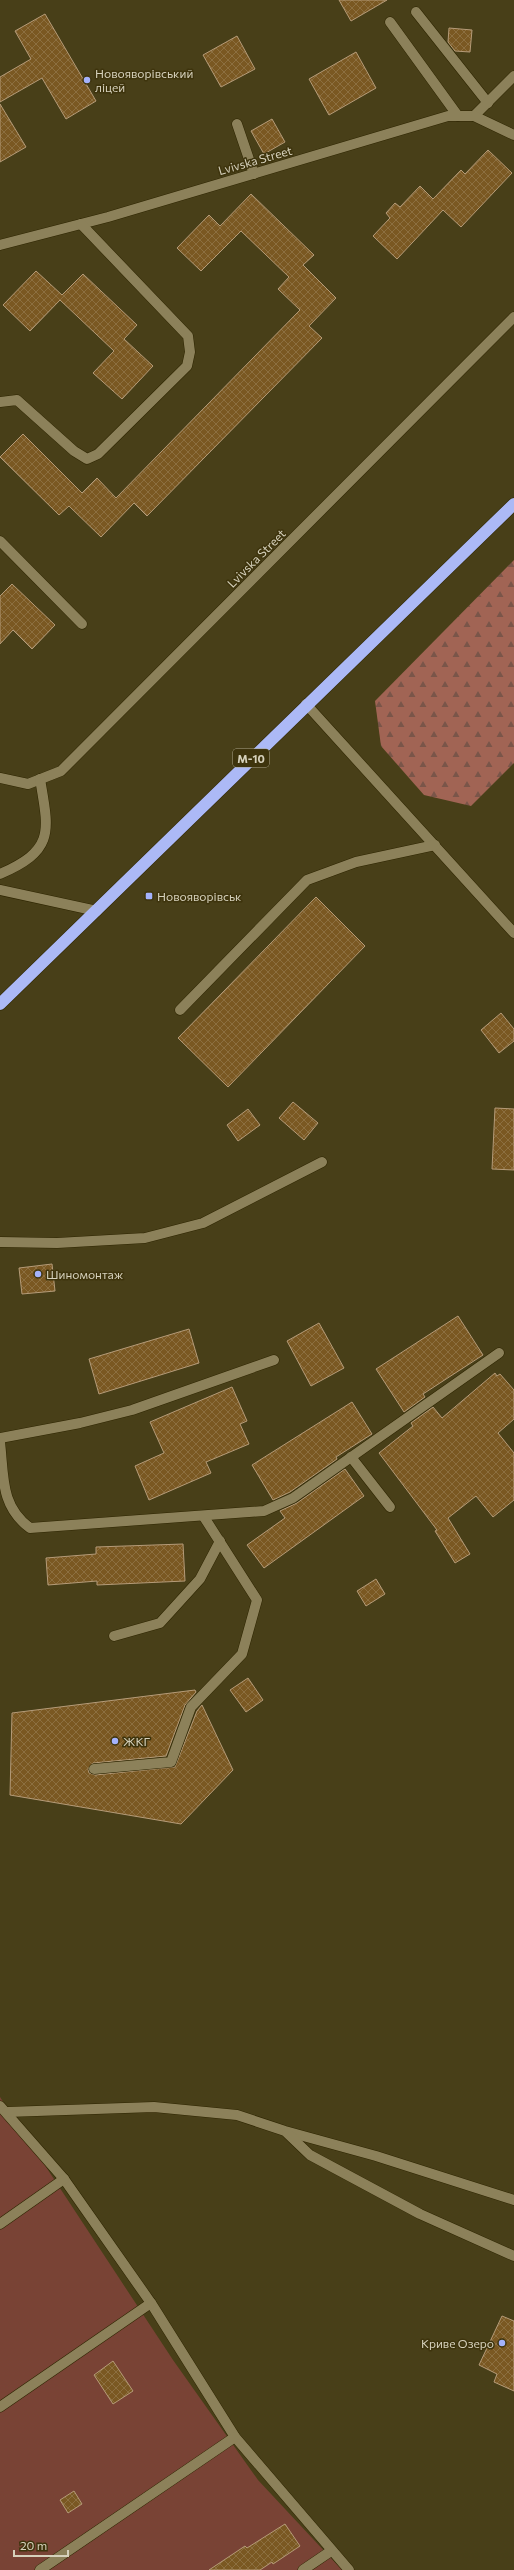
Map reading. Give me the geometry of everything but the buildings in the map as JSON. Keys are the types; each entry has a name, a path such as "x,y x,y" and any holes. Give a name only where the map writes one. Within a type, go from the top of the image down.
{"highway":[{"name":"М-10","path":"0,1004 97,911 306,704 514,504"}],"street":[{"path":"416,12 488,103"},
{"path":"390,22 458,116"},
{"path":"474,116 514,76"},
{"name":"Lvivska Street","path":"0,245 81,224 448,116 474,116 514,135"},
{"path":"237,124 254,174"},
{"path":"0,402 17,400 74,451 87,459 98,454 187,366 190,352 188,336 81,224"},
{"name":"Lvivska Street","path":"0,778 28,784 61,771 514,317"},
{"path":"0,542 82,624"},
{"path":"306,704 514,932"},
{"path":"0,874 35,853 46,835 46,815 40,779"},
{"path":"180,1010 307,880 356,862 434,845"},
{"path":"0,890 97,911"},
{"path":"0,1242 57,1244 146,1238 203,1223 322,1162"},
{"path":"0,1442 6,1499 18,1519 30,1528 204,1517 264,1511 292,1498 499,1353"},
{"path":"0,1438 80,1423 132,1410 274,1360"},
{"path":"350,1457 390,1507"},
{"path":"94,1769 171,1762 191,1707 242,1654 257,1600 204,1517"},
{"path":"114,1636 160,1623 200,1579 220,1541"},
{"path":"4,2109 154,2107 238,2115 285,2131 376,2156 514,2200"},
{"path":"4,2109 64,2179 150,2303 235,2437 331,2551 350,2570"},
{"path":"285,2131 310,2155 420,2214 514,2256"},
{"path":"0,2224 64,2179"},
{"path":"0,2407 150,2303"},
{"path":"40,2570 235,2437"},
{"path":"302,2570 331,2551"}],"shaded area":[{"path":"0,2097 173,2360 258,2480 342,2570 0,2570"}],"green space":[{"path":"514,560 514,763 471,806 424,795 381,746 375,701"}],"place":[{"name":"Новояворівський ліцей","path":"87,80"},
{"name":"Новояворівськ","path":"149,896"},
{"name":"Шиномонтаж","path":"38,1274"},
{"name":"ЖКГ","path":"115,1741"},
{"name":"Криве Озеро","path":"502,2343"}]}
